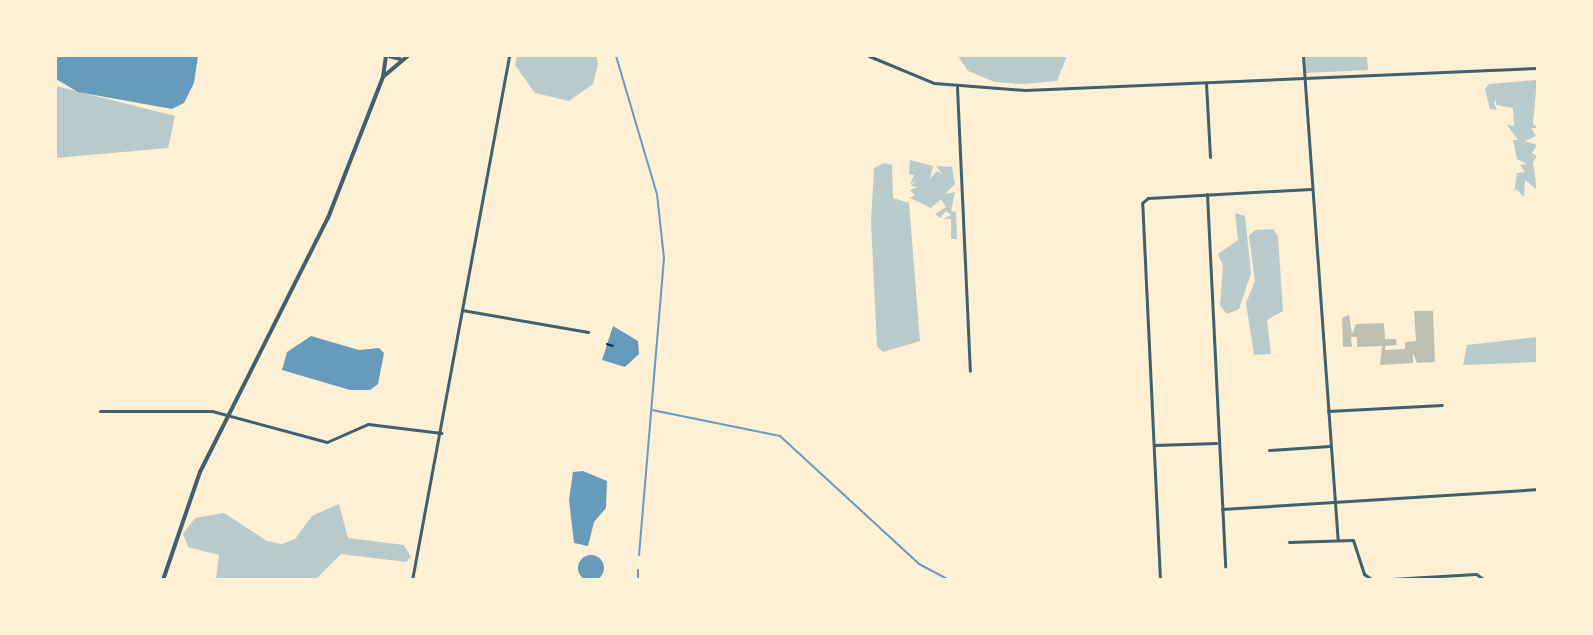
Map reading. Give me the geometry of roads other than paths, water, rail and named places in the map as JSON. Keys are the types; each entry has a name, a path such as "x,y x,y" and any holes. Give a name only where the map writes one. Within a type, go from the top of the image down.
{"street":[{"path":"163,579 190,497 227,418 306,267 383,77 388,56 401,59"},
{"path":"383,77 401,59 408,56"},
{"path":"412,579 441,433 508,56"},
{"path":"869,56 914,77 957,87 1206,83 1538,68"},
{"path":"1302,56 1338,540"},
{"path":"1206,83 1210,157"},
{"path":"957,87 970,371"},
{"path":"1160,579 1142,203 1148,198 1311,189"},
{"path":"1207,194 1216,443 1225,567"},
{"path":"462,310 588,332"},
{"path":"1328,411 1442,405"},
{"path":"100,411 212,411 227,418 327,442 368,424 441,433"},
{"path":"1154,445 1216,443"},
{"path":"1269,450 1330,446"},
{"path":"1221,509 1334,499 1538,489"},
{"path":"1289,542 1338,540 1357,544 1364,574 1373,579 1476,574 1485,579"}],"water":[{"path":"56,56 198,56 194,83 184,103 172,109 78,92 56,79"},
{"path":"613,326 638,341 639,354 625,367 602,360"},
{"path":"311,336 359,350 379,348 384,353 378,384 370,390 350,390 282,370 287,352"},
{"path":"583,471 607,481 606,508 594,522 588,546 574,543 569,500 573,472"},
{"path":"591,555 600,559 604,568 600,577 591,581 582,577 578,568 582,559"}],"waterway":[{"path":"616,56 657,194 664,258 639,555"},
{"path":"652,410 780,436 919,564 949,580"},
{"path":"638,570 638,580"}]}
